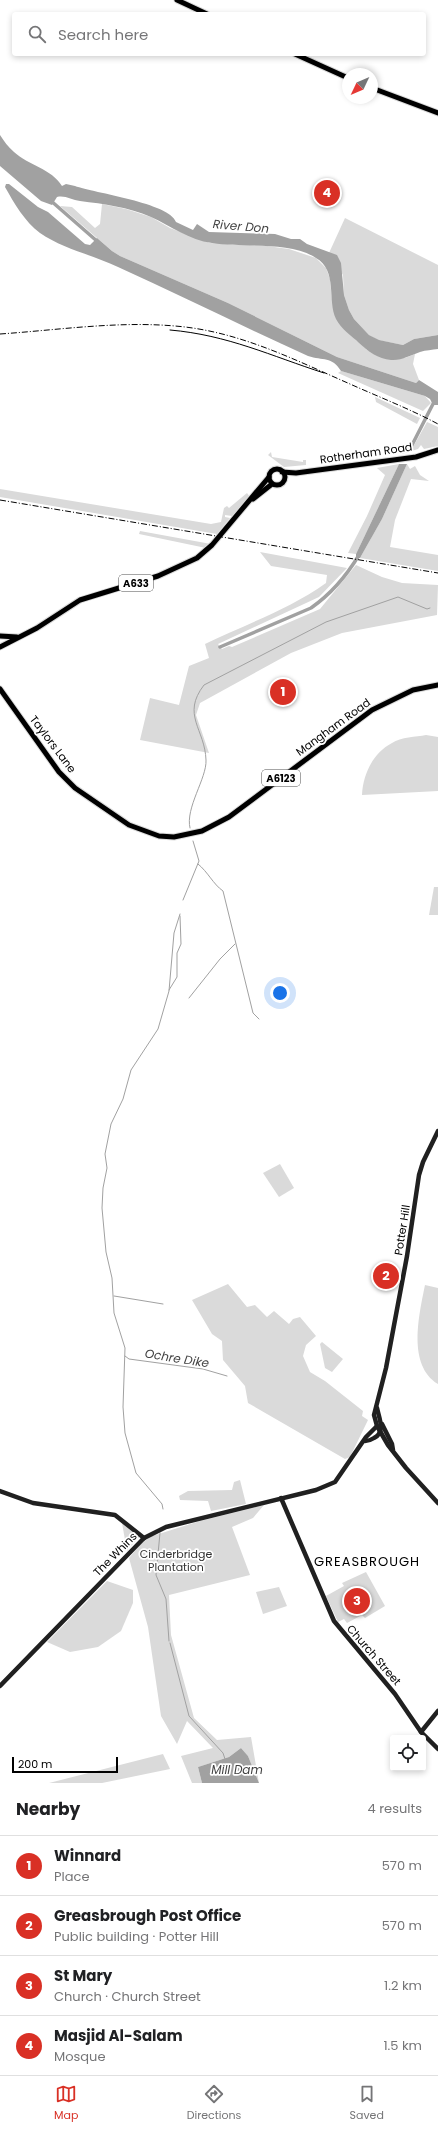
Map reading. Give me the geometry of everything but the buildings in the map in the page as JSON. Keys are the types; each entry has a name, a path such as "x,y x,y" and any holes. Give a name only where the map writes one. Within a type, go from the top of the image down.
{"main road":[{"path":"177,0 203,12"},
{"path":"299,56 342,75"},
{"path":"378,90 438,113"},
{"name":"Rotherham Road","path":"0,648 80,600 158,576 186,564 208,550 275,470 296,473 396,460 438,450"},
{"path":"282,472 285,479"},
{"name":"Rotherham Road","path":"239,512 272,484 280,485 285,479 296,473"},
{"path":"269,477 272,484"},
{"path":"0,636 20,637"},
{"name":"Mangham Road","path":"118,818 142,831 159,836 174,837 202,831 244,806 372,710 413,690 438,684"},
{"name":"Taylors Lane","path":"0,688 62,776 118,818"},
{"name":"Potter Hill","path":"381,1430 374,1415 407,1256 419,1176 423,1162 438,1131"},
{"path":"381,1430 384,1438 406,1468 438,1503"},
{"path":"365,1441 381,1430"},
{"path":"381,1430 392,1444 393,1450"},
{"name":"The Whins","path":"0,1686 144,1538 166,1527 316,1490 335,1482 365,1441 366,1437 381,1430"},
{"path":"0,1491 33,1503 115,1514 144,1538"},
{"name":"Church Street","path":"281,1498 334,1621 395,1694 421,1732 438,1749"},
{"path":"421,1732 438,1711"}],"green space":[{"path":"102,204 126,209 151,217 170,228 210,243 267,246 289,249 316,258 326,268 330,279 332,300 356,340 367,350 405,358 415,354 413,364 419,380 416,383 337,357 228,303 120,256 112,251 60,206 72,207 95,228 100,224"},
{"path":"345,218 438,265 438,335 414,339 403,345 378,340 369,335 354,319 344,295 343,275 329,253"},
{"path":"341,371 425,396 431,403 423,411 338,373"},
{"path":"375,397 420,418 417,424 376,402"},
{"path":"427,422 438,427 438,446 424,449 421,445 418,449 402,454 404,449 413,447"},
{"path":"271,452 272,457 303,462 303,460 306,460 306,465 284,467 268,455"},
{"path":"399,464 356,554 348,553 367,516 385,475 377,468"},
{"path":"407,464 410,469 415,466 420,475 429,481 411,479 395,520 390,547 438,555 438,571 360,558 382,519"},
{"path":"0,489 211,524 221,522 224,508 227,506 229,508 247,493 250,497 232,516 225,515 225,517 230,518 217,534 0,497"},
{"path":"140,531 211,544 206,548 139,534"},
{"path":"260,552 347,568 319,597 218,644 222,649 229,646 232,647 320,609 356,565 382,577 402,583 438,585 437,615 342,633 291,653 200,703 196,715 209,753 140,740 150,698 179,705 189,666 209,658 205,644 282,609 312,593 326,583 327,575 271,566"},
{"path":"426,735 438,737 438,791 362,795 364,779 370,765 379,752 385,747 404,738"},
{"path":"434,887 438,887 438,915 429,915"},
{"path":"280,1164 294,1188 279,1197 263,1173"},
{"path":"228,1284 247,1307 255,1305 267,1317 274,1311 289,1324 293,1319 300,1317 316,1336 306,1345 303,1356 310,1372 325,1381 363,1411 362,1416 368,1420 350,1457 345,1459 248,1403 245,1386 223,1360 222,1341 212,1334 192,1300"},
{"path":"425,1285 438,1288 438,1384 428,1376 422,1365 419,1352 418,1324"},
{"path":"322,1342 343,1359 332,1372 325,1368 320,1344"},
{"path":"240,1480 246,1504 211,1511 208,1501 180,1500 179,1496 188,1491 232,1490 234,1482"},
{"path":"264,1505 253,1518 232,1527 250,1575 169,1595 171,1635 194,1718 217,1740 251,1737 259,1783 248,1756 241,1748 229,1757 198,1767 202,1783 192,1783 181,1756 213,1748 187,1721 177,1744 161,1716 148,1627 129,1558 146,1538 200,1521"},
{"path":"122,1523 139,1537 127,1551"},
{"path":"366,1572 385,1606 365,1618 362,1615 347,1623 344,1619 338,1622 326,1596 344,1586 342,1583"},
{"name":"Cinderbridge Plantation","path":"107,1581 133,1590 133,1603 121,1631 98,1647 70,1652 47,1642"},
{"path":"279,1587 287,1606 263,1614 256,1592"},
{"path":"163,1754 170,1769 102,1783 49,1783"}],"water":[{"path":"0,135 14,152 52,175 62,186 66,184 146,204 171,215 176,222 193,230 197,224 209,232 275,234 291,239 300,239 307,244 337,255 341,263 344,295 349,310 354,319 369,335 379,340 403,345 414,339 438,335 438,349 422,351 402,359 395,360 382,358 370,352 338,323 333,311 330,278 327,270 316,258 305,253 280,247 212,243 188,236 151,217 116,206 63,197 57,197 52,205 41,201 0,166"},
{"path":"6,184 9,184 38,207 48,212 85,244 90,245 97,238 120,256 228,303 337,357 416,383 419,380 438,392 438,405 433,405 430,399 425,396 341,371 338,366 331,361 308,356 118,267 49,239 35,229 25,218 5,187"},
{"path":"399,464 407,464 382,519 360,558 356,558 356,554"},
{"name":"Mill Dam","path":"241,1748 248,1756 259,1783 202,1783 198,1767 229,1757"}],"waterway":[{"path":"50,200 98,242"},
{"path":"411,447 434,402"},
{"path":"220,647 311,608 338,584 359,555"},
{"path":"190,828 189,820 193,802 203,775 206,760 205,749 194,714 194,705 197,696 204,685 326,622 398,597 427,609 430,608"},
{"path":"183,900 199,861 193,841"},
{"path":"198,864 223,891 253,1013 259,1019"},
{"path":"163,1509 162,1504 136,1473 125,1433 123,1407 125,1348 114,1313 112,1278 106,1252 102,1208 103,1188 107,1168 105,1154 111,1124 123,1099 131,1070 158,1029 169,991 174,933 180,914"},
{"path":"169,990 177,977 177,953 181,944 180,916"},
{"path":"189,998 220,959 235,944"},
{"path":"114,1296 163,1304"},
{"name":"Ochre Dike","path":"125,1356 129,1359 203,1369 227,1376"},
{"path":"160,1533 156,1575 166,1599 169,1641"},
{"path":"170,1643 189,1716 223,1753 225,1759"}],"tram line":[{"path":"170,330 211,336 230,341 324,373"}],"railway":[{"path":"0,334 109,325 153,325 198,329 243,340 286,356 438,424"},
{"path":"0,500 438,573"}],"place":[{"name":"Masjid Al-Salam","path":"327,193"},
{"name":"Winnard","path":"283,692"},
{"name":"Greasbrough Post Office","path":"386,1276"},
{"name":"St Mary","path":"357,1601"}],"district":[{"name":"GREASBROUGH","path":"367,1561"}],"water label":[{"name":"River Don","path":"241,226"}]}
